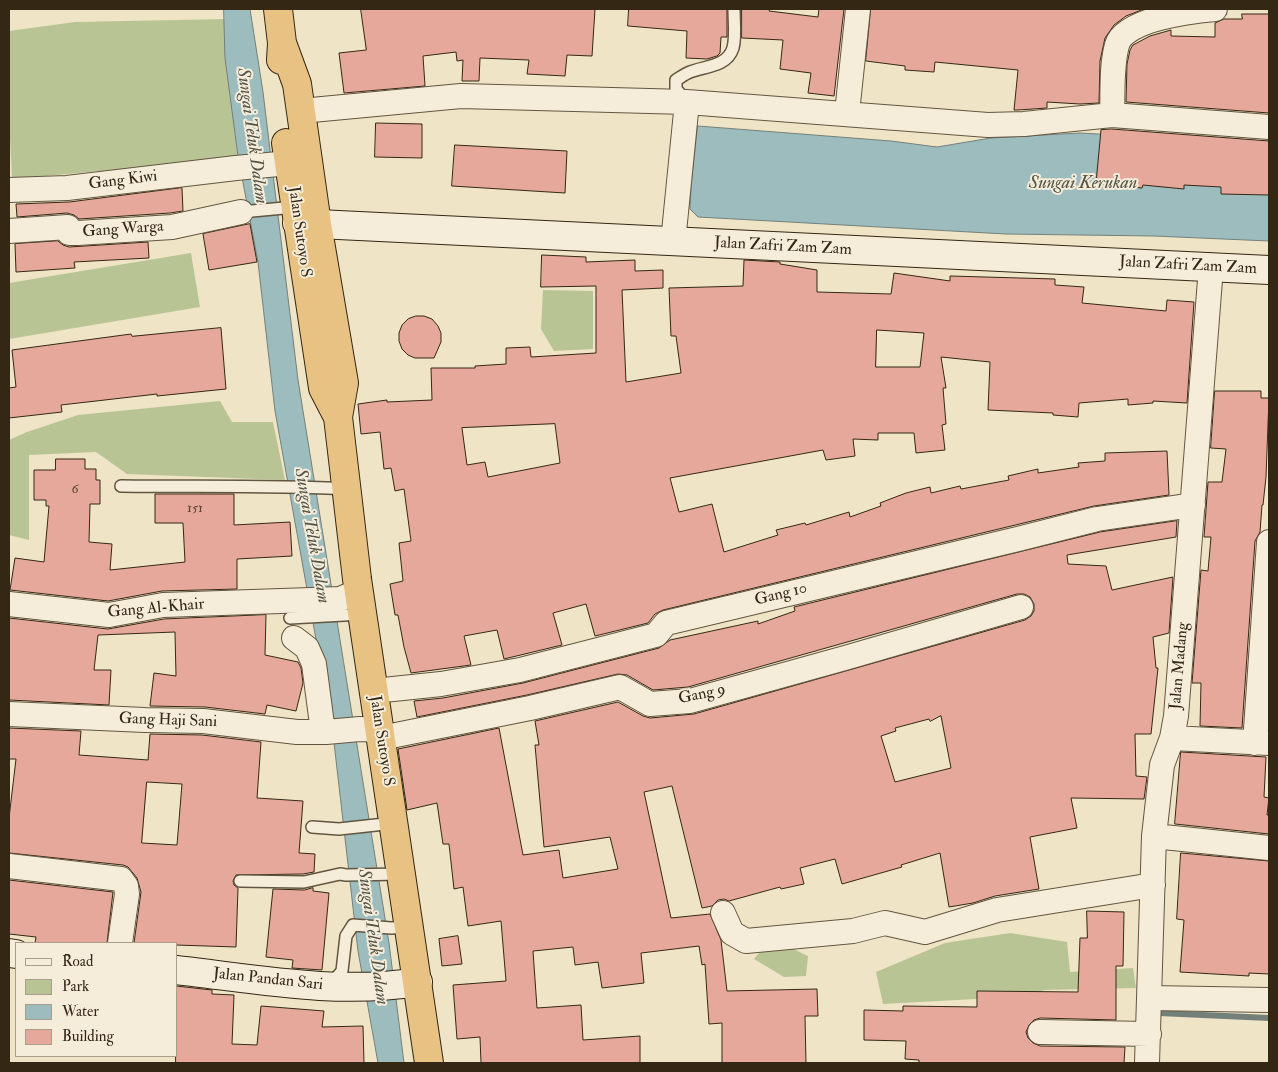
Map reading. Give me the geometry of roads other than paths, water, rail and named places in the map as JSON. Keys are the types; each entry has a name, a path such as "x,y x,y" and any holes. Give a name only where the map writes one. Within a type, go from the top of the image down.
{"highway":[{"name":"Jalan Sutoyo S","path":"278,9 282,43 279,86 282,164 344,383 338,417 336,488 351,605 374,691 373,732 408,984 429,1063"},
{"name":"Jalan Sutoyo S","path":"282,43 297,84 301,111 297,216"}],"main road":[{"name":"Jalan Zafri Zam Zam","path":"297,216 673,242 1269,270"},
{"name":"Jalan Pandan Sari","path":"178,970 328,987 360,988 408,984"}],"street":[{"path":"847,113 858,9"},
{"path":"1112,114 1116,51 1124,33 1136,25 1191,11 1215,9"},
{"path":"301,111 461,96 687,102 988,125 1024,124 1112,114 1269,127"},
{"path":"673,242 687,102"},
{"name":"Gang Kiwi","path":"9,190 67,188 282,164"},
{"name":"Gang Warga","path":"9,232 68,227 69,233 78,233 172,227 241,212"},
{"name":"Jalan Madang","path":"1147,1063 1154,836 1162,765 1172,738 1176,716 1211,267"},
{"name":"Gang 10","path":"374,691 441,684 520,670 656,635 666,623 1097,519 1193,505"},
{"path":"1172,738 1262,743 1269,556"},
{"name":"Gang Al-Khair","path":"9,604 109,615 163,605 296,615 351,605"},
{"name":"Gang 9","path":"325,732 373,732 530,708 620,687 650,704 690,701 1021,607"},
{"path":"296,615 314,664 325,732"},
{"name":"Gang Haji Sani","path":"9,714 204,721 297,732 325,732"},
{"path":"1154,836 1269,848"},
{"path":"9,866 121,879 126,886 128,894 120,942"},
{"path":"723,914 732,934 746,941 853,931 885,923 925,932 997,910 1153,885"},
{"path":"1150,998 1269,1000"},
{"path":"1040,1032 1149,1034"}],"lane":[{"path":"687,102 676,89 676,80 688,73 722,62 729,56 733,47 734,9"},
{"path":"241,212 297,216"},
{"path":"121,486 336,488"},
{"path":"312,827 339,829 385,825"},
{"path":"240,881 304,882 340,874 346,876 392,874"},
{"path":"328,987 342,971 346,936 353,925 400,928"}],"water":[{"name":"Sungai Teluk Dalam","path":"224,9 250,9 263,92 298,380 389,943 404,1063 378,1063 358,951 333,734 275,411 258,262 238,156 225,58"},
{"name":"Sungai Kerukan","path":"698,126 891,141 937,147 991,138 1080,133 1269,144 1269,241 1154,236 1006,234 698,217 690,209"}],"waterway":[{"path":"1159,1013 1269,1018"}]}
